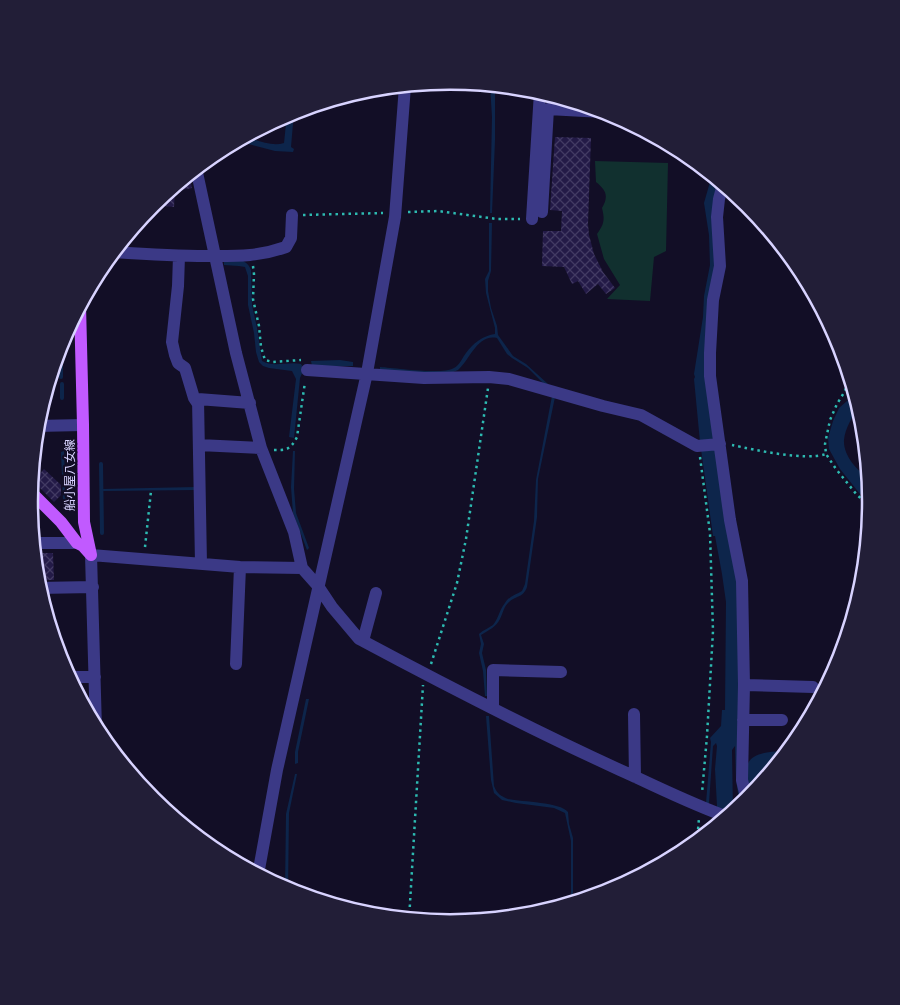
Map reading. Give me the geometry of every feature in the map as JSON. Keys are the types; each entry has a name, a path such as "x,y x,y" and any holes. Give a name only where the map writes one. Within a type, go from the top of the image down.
{"main road":[{"name":"船小屋八女線","path":"80,319 84,522 91,555"},
{"name":"船小屋八女線","path":"38,499 61,522 77,543 83,546 91,555"}],"street":[{"path":"259,868 277,770 367,373 395,213 404,93"},
{"path":"537,216 540,100"},
{"path":"537,216 548,109 579,111"},
{"path":"198,176 236,352 262,449 294,532 302,568 318,586 332,608 362,642 582,752 702,808 720,814"},
{"path":"721,191 717,217 720,266 713,300 710,376 730,520 742,581 744,685 742,780 745,791"},
{"path":"122,253 179,256 246,256 270,253 286,248 291,238 292,216"},
{"path":"179,256 172,342 178,363 185,368 194,398 198,404"},
{"path":"307,370 424,378 489,377 508,380 641,415 697,446 719,444"},
{"path":"201,564 198,399 250,403"},
{"path":"44,426 83,425"},
{"path":"199,445 262,449"},
{"path":"40,543 77,543"},
{"path":"95,713 91,555 240,567 302,568"},
{"path":"236,664 240,567"},
{"path":"46,588 92,587"},
{"path":"362,642 376,593"},
{"path":"493,708 493,670 561,672"},
{"path":"76,677 94,677"},
{"path":"744,685 813,687"},
{"path":"634,714 635,777"},
{"path":"744,720 782,720"}],"path":[{"path":"292,216 438,211 497,218 537,216"},
{"path":"246,256 254,267 253,299 259,326 261,348 265,360 273,362 302,360 306,364 307,370 293,445 286,450 262,449"},
{"path":"409,912 423,682 427,675 457,583 466,539 489,377"},
{"path":"846,390 830,420 825,444 826,454 862,499"},
{"path":"719,444 796,456 820,456 826,454"},
{"path":"697,833 702,808 713,631 710,533 700,446"},
{"path":"144,559 150,491"}],"green space":[{"path":"595,161 668,163 666,251 654,257 650,301 607,299 620,285 604,259 597,234 603,222 602,208 606,197 602,188 596,182"}],"water":[{"path":"490,92 495,93 495,140 492,213 490,213 492,117"},
{"path":"293,121 291,147 294,149 293,152 275,151 247,144 255,140 270,144 284,143 286,124"},
{"path":"710,182 721,191 717,268 707,357 737,575 743,793 739,797 735,746 732,750 733,803 717,817 716,743 713,746 709,803 706,803 710,738 721,726 722,710 725,710 726,602 715,536 713,536 700,442 694,379 703,317 704,296 710,265 709,235 704,203"},
{"path":"489,223 492,223 491,271 488,291 498,335 513,356 526,364 548,384 546,386 528,368 507,354 497,338 484,340 474,349 458,370 446,374 380,370 380,367 407,370 448,370 458,365 475,343 495,334 486,293 485,279 489,271"},
{"path":"224,259 243,261 251,270 252,305 262,361 271,364 301,364 304,369 300,378 294,438 289,437 296,379 292,371 269,368 259,362 248,305 248,276 245,267 224,265"},
{"path":"340,360 353,362 353,366 312,366 311,361"},
{"path":"552,396 555,397 538,479 537,517 527,587 522,595 507,604 496,624 481,635 484,644 482,653 486,670 487,696 485,696 479,653 481,644 479,634 493,625 501,608 511,597 522,591 525,584 534,521 536,480"},
{"path":"849,399 853,416 847,427 844,446 848,457 862,472 862,495 840,469 829,449 828,438 839,408"},
{"path":"64,451 66,501 63,501 61,452"},
{"path":"293,451 295,451 294,489 296,513 309,548 307,550 293,513 291,487"},
{"path":"196,487 196,490 102,491 102,489"},
{"path":"306,699 309,699 298,752 298,763 295,764 295,752"},
{"path":"486,716 489,716 494,786 498,793 508,799 549,804 568,812 573,838 573,896 571,897 571,841 565,813 554,808 502,800 494,793 491,780"},
{"path":"779,751 748,787 746,774 750,760 767,752"},
{"path":"295,774 297,774 289,813 288,882 285,881 286,814"}],"building":[{"path":"555,137 591,138 589,235 594,254 603,272 615,288 606,294 598,284 586,294 578,281 572,284 564,267 542,266 543,231 561,231 562,211 550,210"},
{"path":"191,182 192,188 180,190"},
{"path":"175,195 174,207 163,206"},
{"path":"44,469 61,485 61,495 54,502 38,486 38,475"},
{"path":"41,553 53,553 54,580 45,580"}],"waterway":[{"path":"61,365 61,377"},
{"path":"62,384 62,398"},
{"path":"101,464 102,533"}]}
